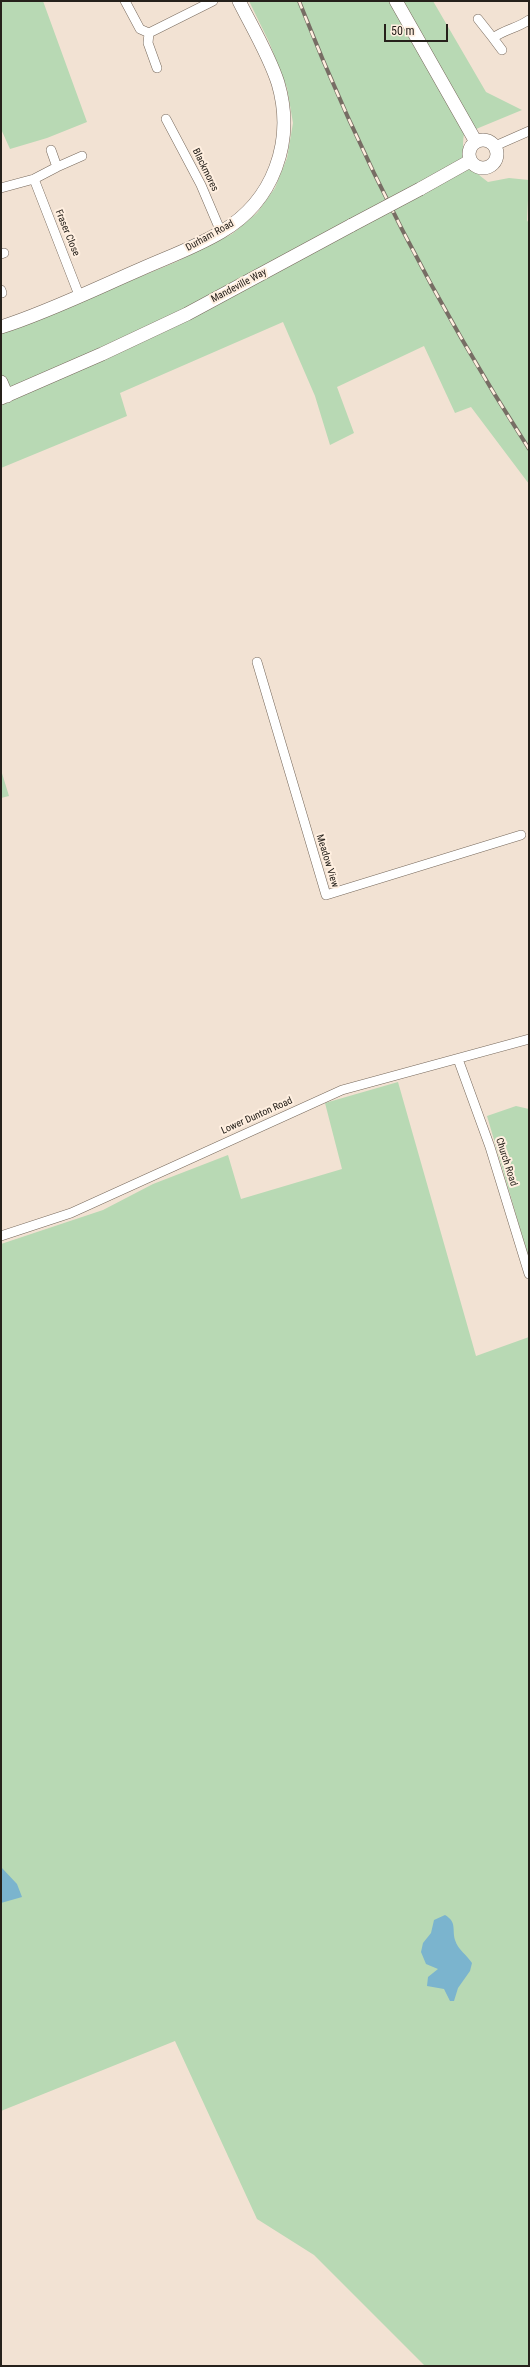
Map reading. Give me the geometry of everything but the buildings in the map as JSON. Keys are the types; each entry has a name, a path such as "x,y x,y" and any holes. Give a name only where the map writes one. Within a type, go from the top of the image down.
{"main road":[{"name":"Durham Road","path":"1,327 199,244 221,232 251,209 272,179 282,152 285,125 278,82 239,1"},
{"path":"396,1 476,142"},
{"path":"488,140 495,146 497,159 492,166 487,169 479,168 470,161 469,153 476,142 488,140"},
{"name":"Mandeville Way","path":"4,397 187,314 470,161"},
{"path":"1,382 4,397"}],"street":[{"path":"125,1 140,29 149,33"},
{"path":"149,33 213,1"},
{"path":"478,19 502,50"},
{"path":"493,38 500,33 519,28 529,20"},
{"path":"149,33 148,43 157,68"},
{"name":"Blackmores","path":"166,119 201,185 221,232"},
{"path":"495,146 529,131"},
{"path":"51,150 57,167"},
{"path":"1,188 34,179 82,156"},
{"name":"Fraser Close","path":"34,179 79,295"},
{"name":"Meadow View","path":"257,662 326,895 521,835"},
{"name":"Lower Dunton Road","path":"1,1236 71,1214 342,1090 529,1039"},
{"name":"Church Road","path":"458,1059 490,1147 529,1274"}],"green space":[{"path":"1,1 43,1 87,122 47,138 10,149 1,129"},
{"path":"249,1 433,1 486,92 522,110 464,134 463,150 467,162 488,182 509,178 529,180 527,220 529,224 529,484 471,407 455,413 424,346 337,387 354,433 330,445 315,396 283,322 120,393 127,416 1,468 1,334 176,262 232,234 257,213 275,188 287,158 293,123 287,88 269,42"},
{"path":"1,770 9,796 1,798"},
{"path":"398,1082 476,1356 529,1337 529,2366 425,2366 314,2255 257,2219 175,2041 1,2111 1,1244 103,1210 153,1184 228,1155 241,1199 342,1169 325,1103"},
{"path":"516,1106 529,1109 529,1259 487,1116"}],"water":[{"path":"1,1867 17,1884 22,1897 1,1903"},
{"path":"445,1915 453,1923 456,1944 472,1963 470,1971 458,1988 454,2001 450,2001 444,1989 427,1986 428,1977 438,1969 426,1964 421,1952 423,1943 431,1933 434,1920"}],"railway":[{"path":"299,1 348,117 403,231 463,341 495,396 529,449"}]}
